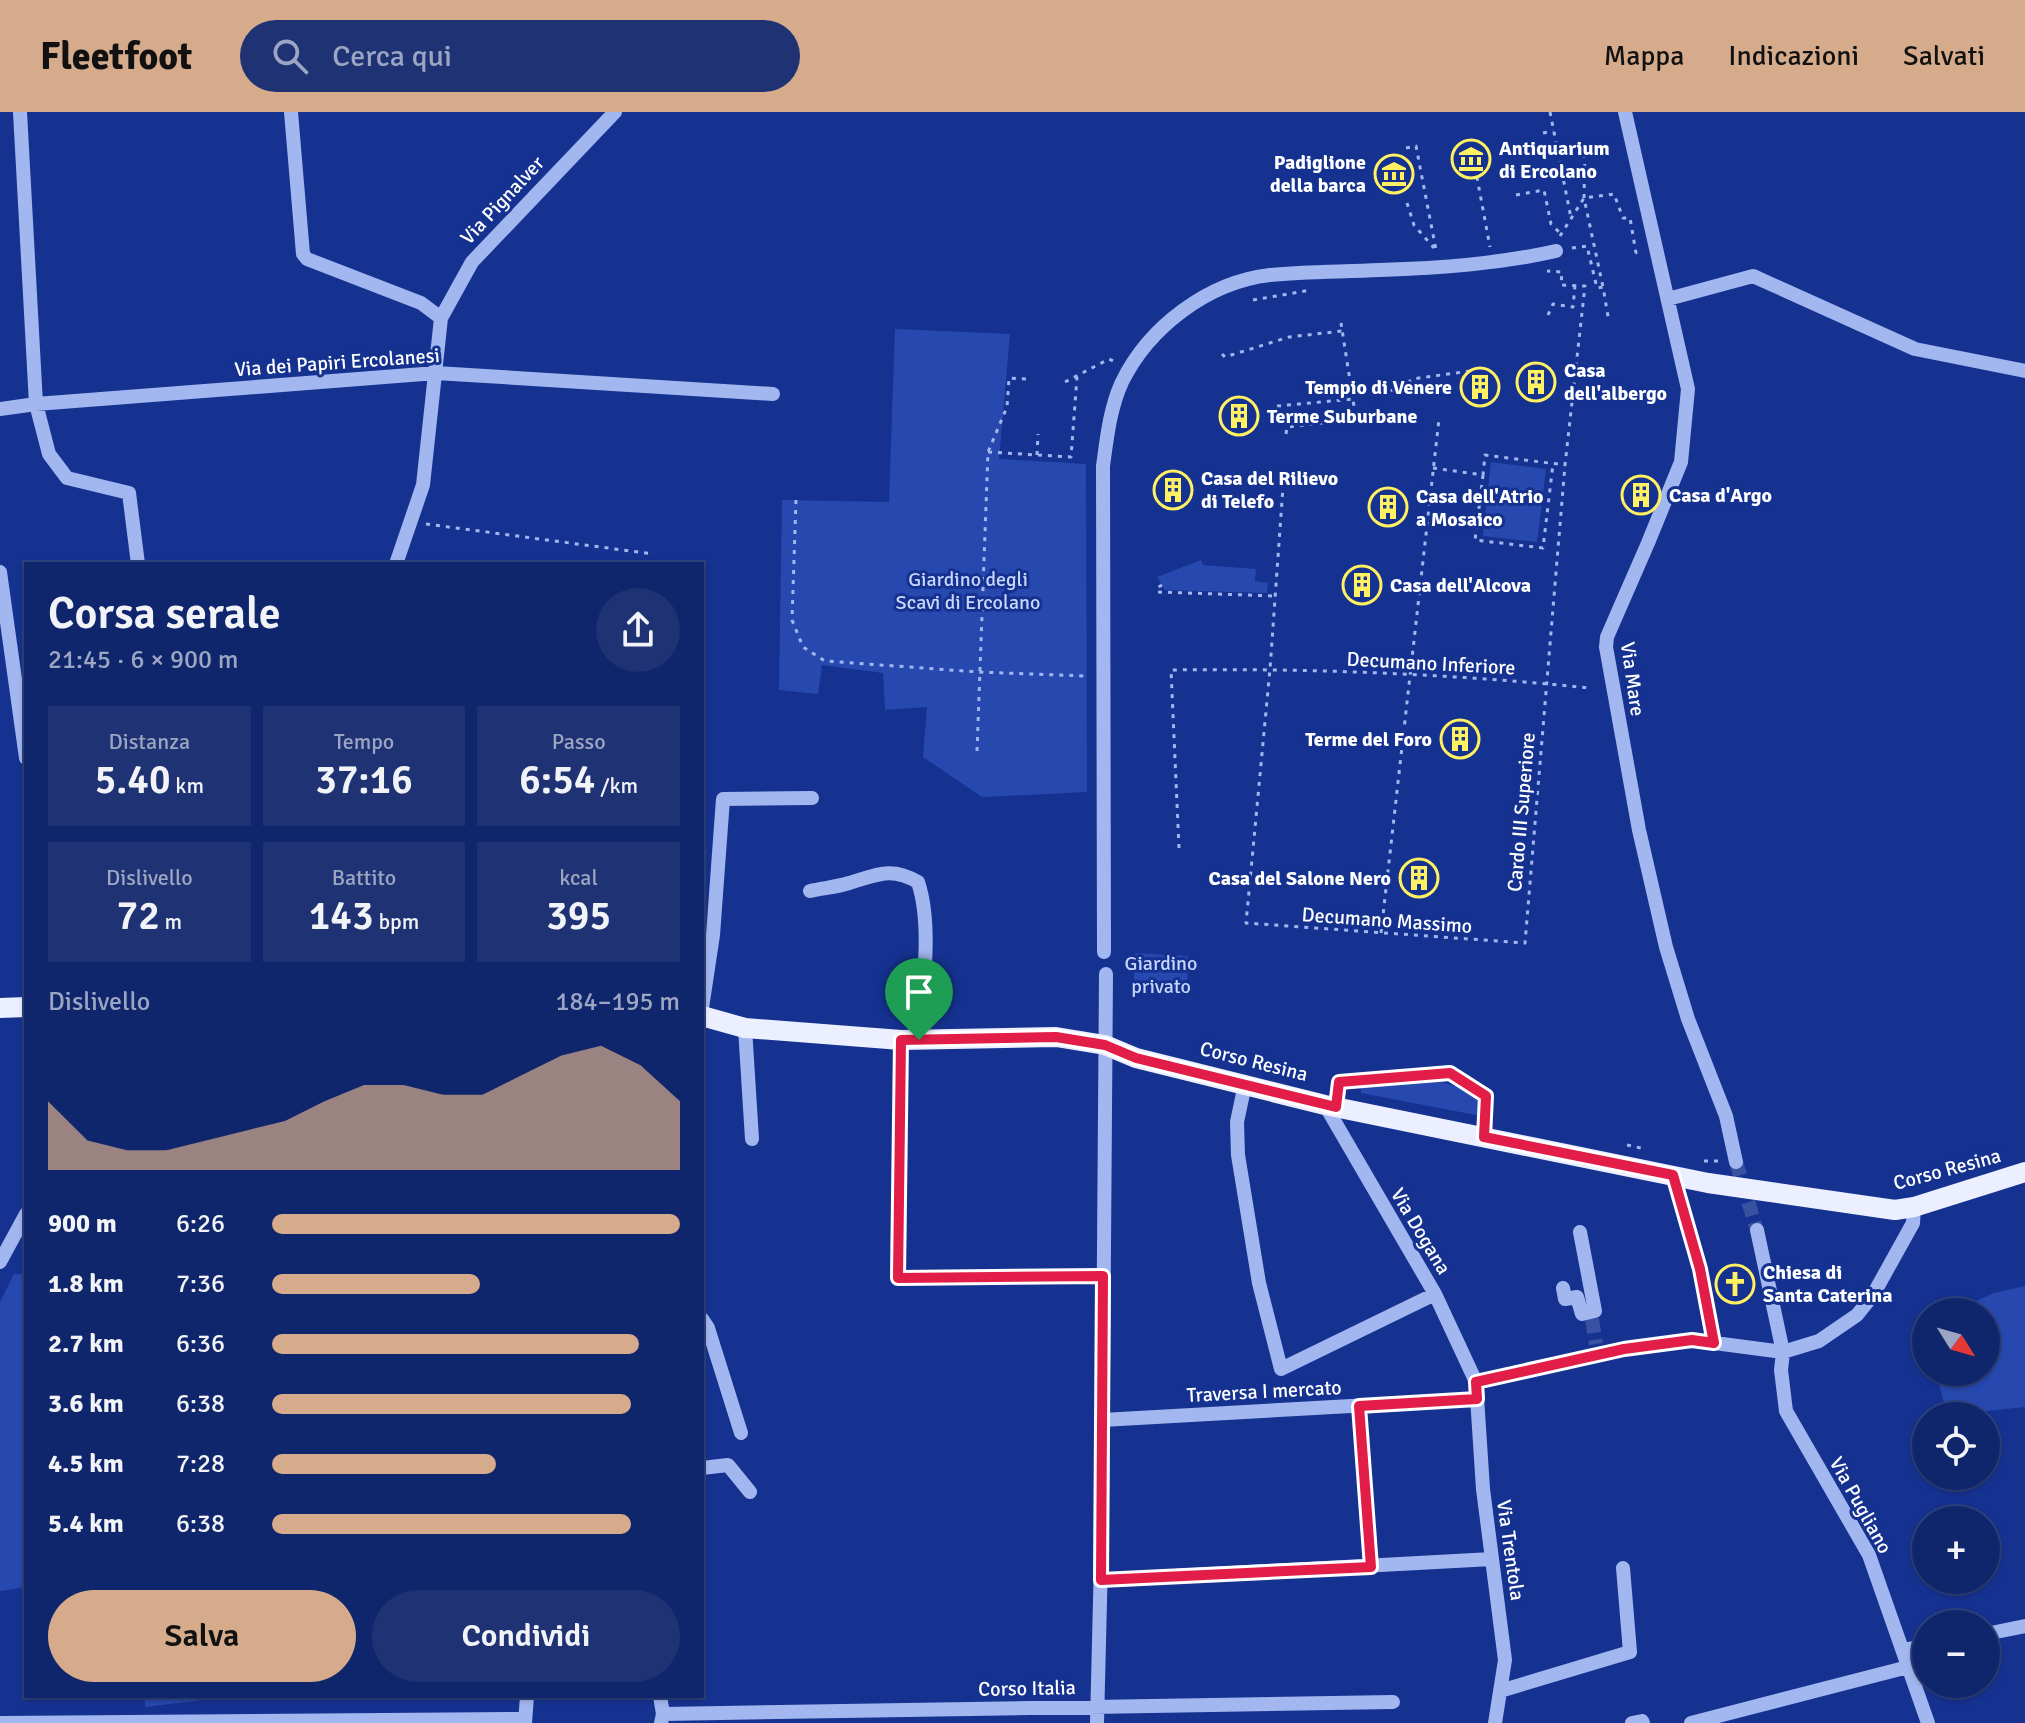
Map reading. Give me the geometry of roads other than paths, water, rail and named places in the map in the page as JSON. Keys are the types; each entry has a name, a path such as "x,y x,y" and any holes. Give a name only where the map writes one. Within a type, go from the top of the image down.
{"main road":[{"path":"0,1008 24,1007"},
{"name":"Corso Resina","path":"704,1017 745,1028 910,1040 1056,1037 1105,1045 1136,1058 1330,1106 1708,1183 1895,1210 1914,1207 2025,1172"}],"street":[{"path":"20,112 36,404 49,454 67,478 129,493 138,562"},
{"path":"291,112 303,254 307,259 421,303 441,318"},
{"name":"Via Pignalver","path":"397,562 423,485 441,318 472,262 615,112"},
{"name":"Via Mare","path":"1625,112 1688,389 1681,462 1607,637 1606,647 1639,830 1666,947 1688,1019 1726,1116 1736,1162"},
{"path":"1104,952 1103,466 1109,425 1129,370 1173,318 1204,296 1236,282 1270,275 1450,266 1552,256"},
{"path":"1668,299 1753,276 1915,349 2025,371"},
{"name":"Via dei Papiri Ercolanesi","path":"0,409 436,373 773,394"},
{"path":"0,572 24,744"},
{"path":"704,995 713,935 723,799 812,798"},
{"path":"810,891 848,884 874,873 904,873 918,882 923,897 924,947 910,1040 898,1278 1103,1276"},
{"path":"1097,1723 1106,974"},
{"path":"745,1028 752,1139"},
{"path":"1330,1106 1339,1082 1450,1073 1486,1096 1484,1137"},
{"path":"1245,1084 1237,1122 1238,1155 1259,1283 1281,1369 1435,1294"},
{"name":"Via Dogana","path":"1330,1106 1435,1294 1476,1382"},
{"path":"1673,1175 1700,1269 1714,1343"},
{"path":"1476,1382 1597,1349 1692,1340 1783,1352 1819,1341 1857,1315 1873,1295 1913,1223 1914,1207"},
{"path":"0,1262 24,1218"},
{"name":"Via Pugliano","path":"1757,1230 1783,1352 1781,1370 1786,1411 1869,1555 1928,1723"},
{"path":"1563,1288 1565,1299 1577,1297 1582,1314 1591,1315 1595,1311 1580,1232"},
{"path":"704,1322 741,1433"},
{"name":"Via Trentola","path":"1476,1382 1483,1489 1505,1660 1495,1723"},
{"name":"Traversa I mercato","path":"1102,1420 1477,1399"},
{"path":"1359,1406 1371,1567"},
{"path":"704,1468 728,1465 750,1492"},
{"path":"1101,1580 1492,1559"},
{"path":"1500,1691 1630,1652 1623,1568"},
{"path":"2000,1631 2025,1626"},
{"path":"1903,1650 1912,1648"},
{"path":"1691,1723 1908,1667"},
{"path":"0,1723 525,1721 527,1698"},
{"path":"660,1698 662,1719"},
{"name":"Corso Italia","path":"662,1719 1393,1702"},
{"path":"1632,1723 1643,1723"}],"tunnel":[{"path":"1736,1162 1757,1230"},
{"path":"1592,1319 1596,1344"}],"place":[{"name":"Antiquarium di Ercolano","path":"1471,159"},
{"name":"Padiglione della barca","path":"1394,174"},
{"name":"Casa dell'albergo","path":"1536,382"},
{"name":"Tempio di Venere","path":"1480,387"},
{"name":"Terme Suburbane","path":"1239,416"},
{"name":"Casa del Rilievo di Telefo","path":"1173,490"},
{"name":"Casa d'Argo","path":"1641,495"},
{"name":"Casa dell'Atrio a Mosaico","path":"1388,507"},
{"name":"Casa dell'Alcova","path":"1362,585"},
{"name":"Terme del Foro","path":"1460,739"},
{"name":"Casa del Salone Nero","path":"1419,878"},
{"name":"Chiesa di Santa Caterina","path":"1735,1284"}],"park label":[{"name":"Giardino degli Scavi di Ercolano","path":"968,590"},
{"name":"Giardino privato","path":"1161,974"}]}
